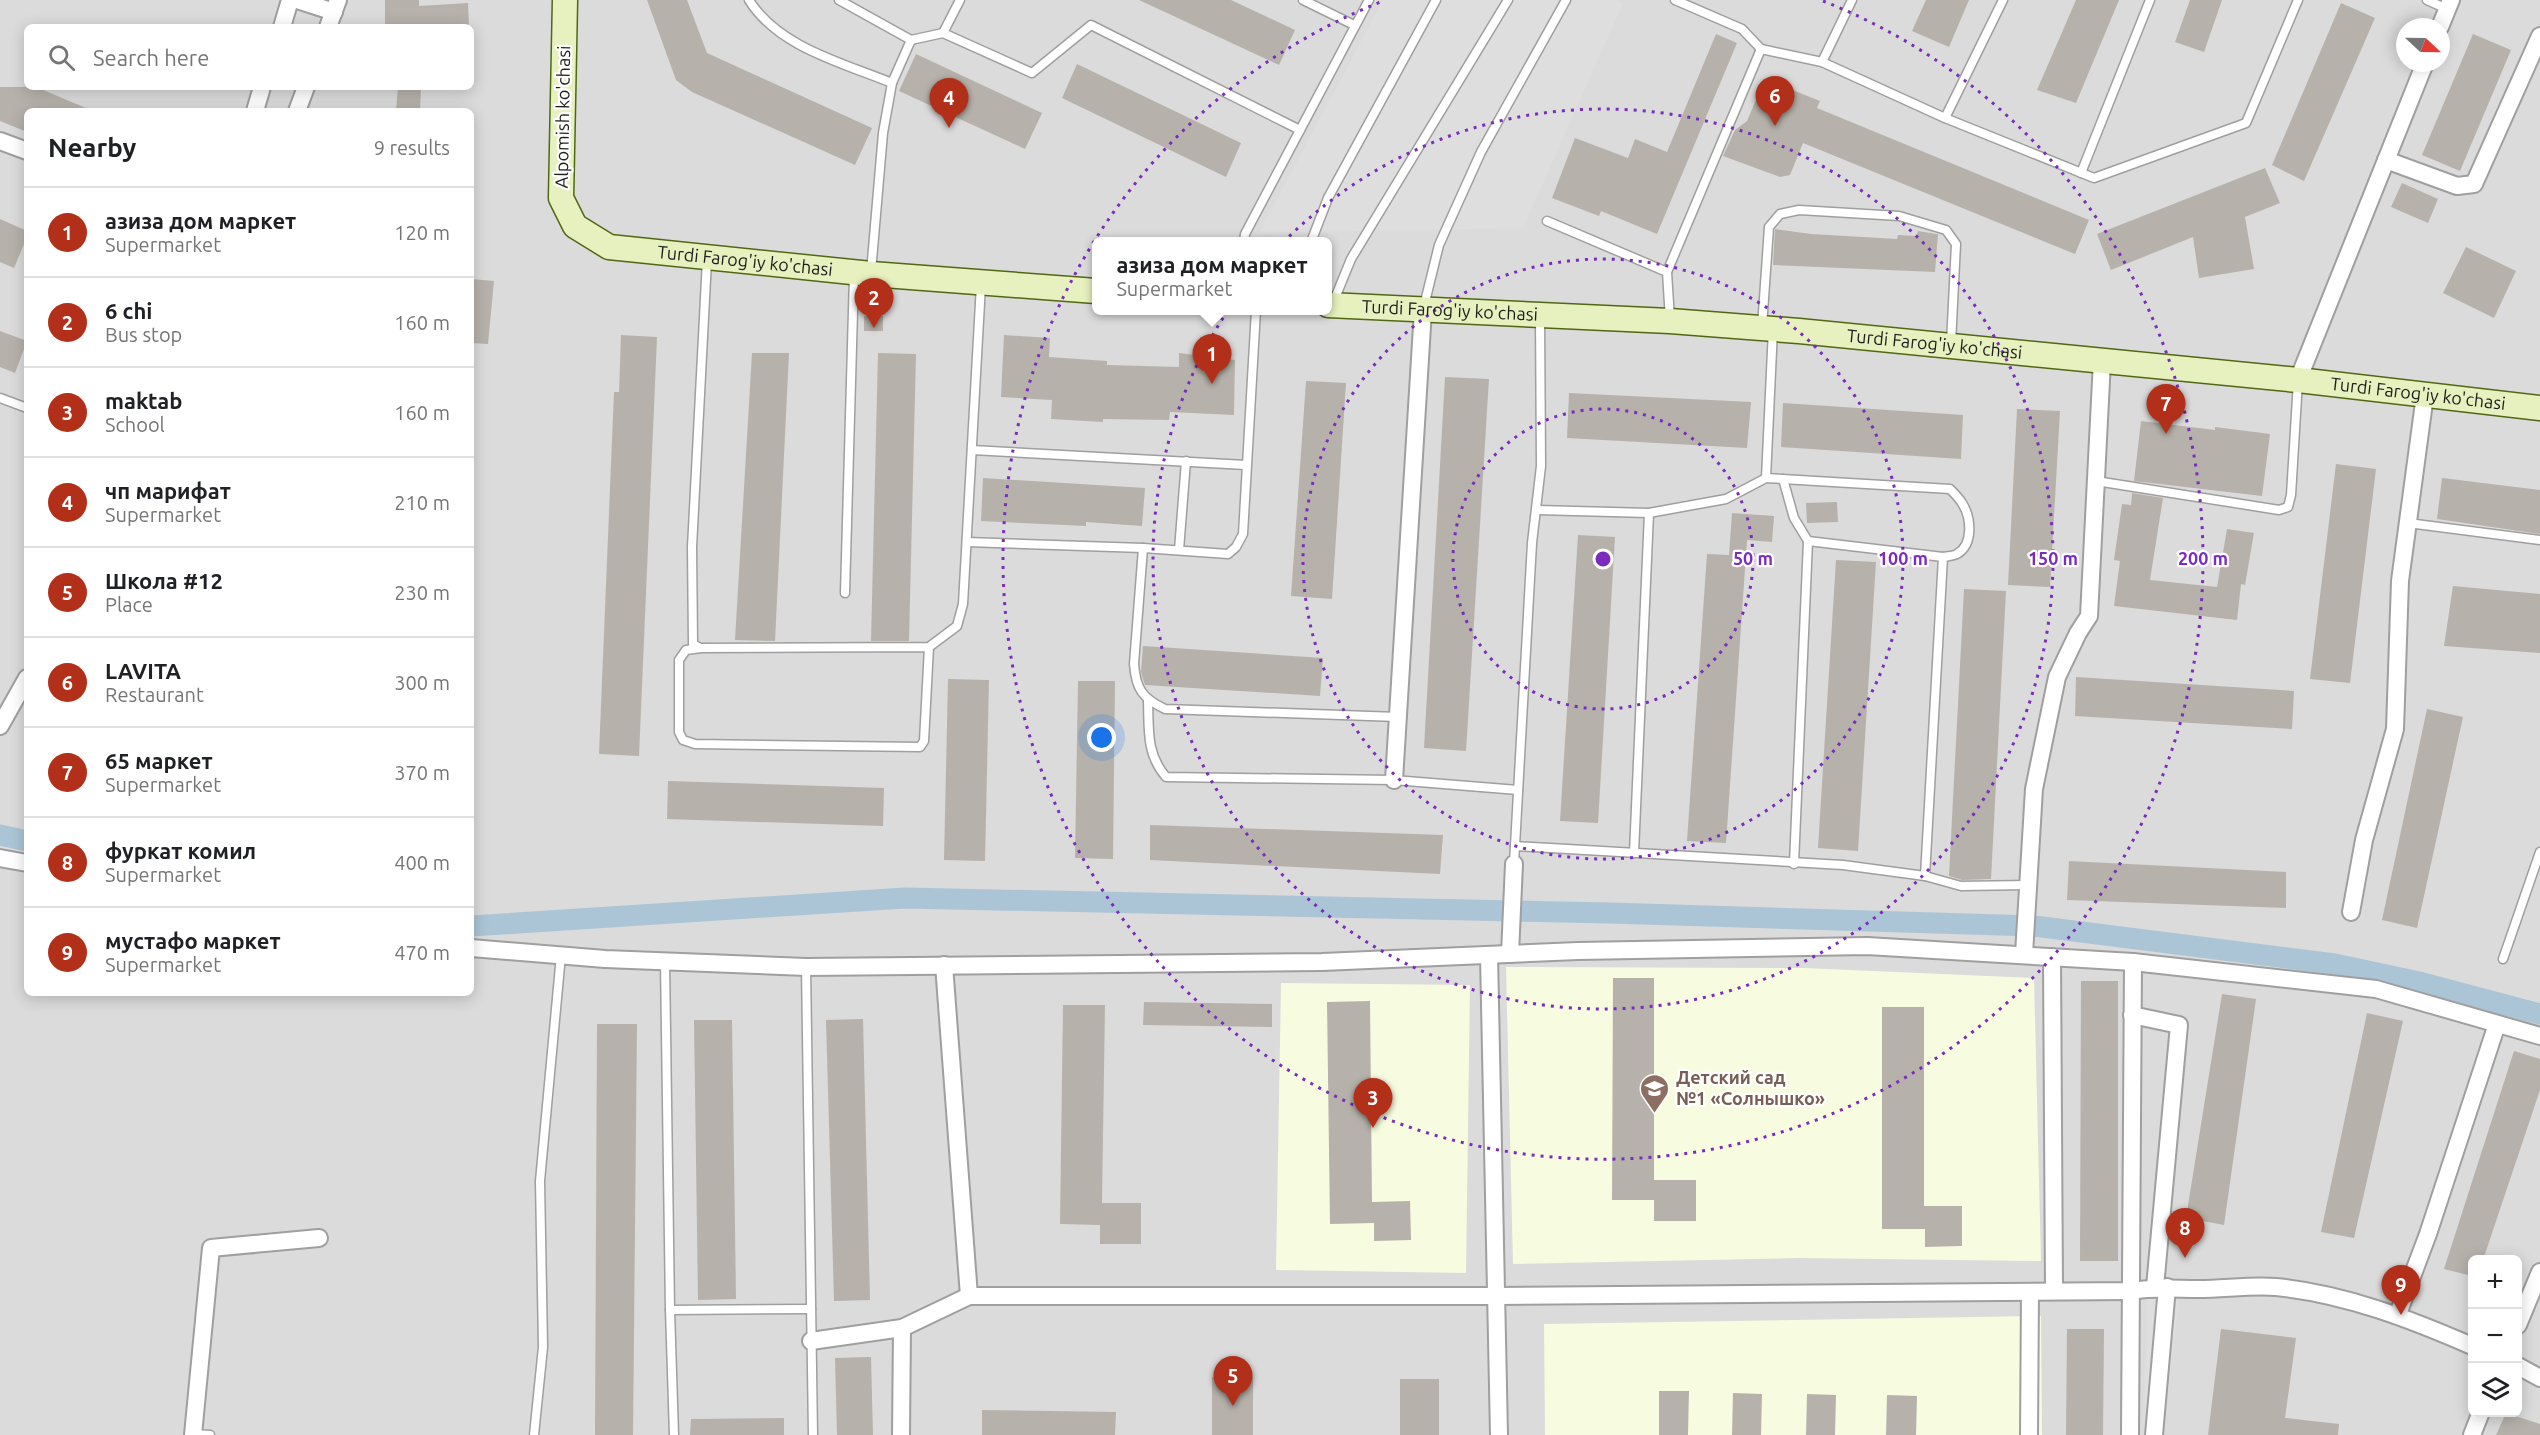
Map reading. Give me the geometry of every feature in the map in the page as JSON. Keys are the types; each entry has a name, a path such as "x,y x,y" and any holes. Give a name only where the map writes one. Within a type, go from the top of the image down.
{"street":[{"path":"283,24 290,0"},
{"path":"297,0 334,13"},
{"name":"Alpomish ko'chasi","path":"561,1 561,198 575,226 609,247"},
{"path":"2444,18 2449,4"},
{"path":"2386,160 2457,186 2474,184 2540,36"},
{"path":"2298,380 2421,72"},
{"path":"256,108 261,90"},
{"path":"298,108 305,90"},
{"path":"0,141 24,150"},
{"name":"Turdi Farog'iy ko'chasi","path":"609,247 862,273 1092,291"},
{"name":"Turdi Farog'iy ko'chasi","path":"1332,306 1670,321 1768,328 2298,380 2540,408"},
{"path":"1394,780 1423,309"},
{"path":"2024,946 2034,789 2057,677 2078,633 2089,616 2102,361"},
{"path":"2351,912 2364,840 2395,729 2400,581 2425,395"},
{"path":"0,726 24,683"},
{"path":"0,858 24,862"},
{"path":"1510,954 1514,866"},
{"path":"474,948 665,962 806,968 1322,962 1510,954 1867,946 2024,946 2052,957 2133,962 2376,989 2540,1036"},
{"path":"1489,955 1499,1435"},
{"path":"2052,957 2054,1291"},
{"path":"2130,1435 2133,962"},
{"path":"944,965 969,1296"},
{"path":"2132,1015 2179,1025 2161,1287 2154,1435"},
{"path":"2398,1314 2428,1234 2497,1024"},
{"path":"198,1435 211,1248 319,1238"},
{"path":"2522,1313 2540,1272"},
{"path":"812,1341 902,1328 969,1296 1497,1296 2131,1291 2161,1287 2276,1287 2344,1300 2398,1314 2468,1344"},
{"path":"2028,1435 2030,1292"},
{"path":"901,1435 902,1328"},
{"path":"2522,1369 2540,1378"},
{"path":"2472,1435 2479,1417"}],"lane":[{"path":"749,0 755,11 791,41 892,83"},
{"path":"839,0 911,40 944,33 1032,73 1090,25 1300,130"},
{"path":"944,33 960,0"},
{"path":"1303,0 1354,25"},
{"path":"1245,237 1369,0"},
{"path":"1313,237 1328,198 1436,0"},
{"path":"1332,302 1351,259 1508,0"},
{"path":"1423,309 1439,245 1481,152 1566,0"},
{"path":"1675,0 1742,30 1761,49 1822,62 1945,117 2094,178 2246,123 2298,0"},
{"path":"1822,62 1852,0"},
{"path":"1945,117 2003,0"},
{"path":"2082,173 2150,0"},
{"path":"2427,0 2449,4"},
{"path":"845,593 862,273 892,83 911,40"},
{"path":"1670,321 1667,272 1761,49"},
{"path":"1766,477 1769,227 1780,214 1799,210 1899,216 1946,230 1956,244 1951,346"},
{"path":"1548,221 1667,272"},
{"path":"701,648 693,644 692,548 707,257"},
{"path":"929,647 924,741 920,747 695,744 683,740 679,732 679,660 686,650 701,648 929,647 957,626 963,604 981,282"},
{"path":"967,542 1143,548 1228,554 1236,547 1243,534 1256,315"},
{"path":"1514,866 1532,543 1541,466 1540,315"},
{"path":"2096,481 2279,510 2288,507 2291,495 2298,380"},
{"path":"0,398 24,407"},
{"path":"972,450 1246,465"},
{"path":"1179,550 1186,461"},
{"path":"1537,510 1649,513 1726,500 1766,477 1950,489 1962,502 1970,519 1965,545 1956,555 1943,556 1808,541"},
{"path":"1783,478 1794,518 1808,541 1794,864"},
{"path":"1634,853 1649,513"},
{"path":"2408,523 2540,540"},
{"path":"1143,548 1134,664 1136,682 1148,700 1165,709 1398,717"},
{"path":"1925,876 1943,556"},
{"path":"1148,700 1149,747 1156,766 1166,777 1394,780 1518,790"},
{"path":"1515,846 1794,864 1843,865 1925,876 1961,886 2028,885"},
{"path":"2503,959 2540,852"},
{"path":"534,1435 543,1347 540,1181 561,955"},
{"path":"665,962 674,1435"},
{"path":"806,968 813,1435"},
{"path":"670,1310 811,1309"}],"shaded area":[{"path":"0,0 2540,0 2540,1435 0,1435"},
{"path":"1383,0 1616,0 1623,3 1523,228 1259,233"},
{"path":"1506,967 1804,968 2034,978 2041,1261 1798,1258 1513,1264"},
{"path":"1281,983 1470,985 1466,1273 1276,1270"},
{"path":"2147,1298 2179,1300 2163,1435 2144,1435"},
{"path":"2041,1316 2042,1435 1545,1435 1544,1324"}],"building":[{"path":"385,0 419,0 419,6 468,3 469,24 385,24"},
{"path":"647,0 687,0 707,53 872,128 855,165 692,92 676,80"},
{"path":"1139,0 1231,0 1295,30 1279,65"},
{"path":"1926,0 1969,0 1949,47 1912,31"},
{"path":"2076,0 2119,0 2076,103 2037,90"},
{"path":"2190,0 2222,0 2204,52 2175,42"},
{"path":"2341,3 2375,18 2304,181 2272,165"},
{"path":"1716,34 1737,43 1657,234 1601,211 1599,216 1552,198 1575,138 1628,158 1635,139 1667,152"},
{"path":"2473,34 2511,50 2460,171 2422,155"},
{"path":"916,54 1042,113 1025,149 899,91"},
{"path":"1077,64 1241,143 1226,177 1062,98"},
{"path":"1765,79 1820,101 1817,108 2089,220 2075,254 1803,143 1790,175 1780,177 1723,156 1735,130 1747,121"},
{"path":"0,87 43,90 86,108 24,108 24,131 0,121"},
{"path":"398,90 421,90 420,108 396,108"},
{"path":"2265,168 2280,203 2245,217 2254,269 2199,278 2193,237 2111,270 2097,234"},
{"path":"2402,183 2438,199 2428,223 2391,207"},
{"path":"0,219 24,230 24,244 14,268 0,262"},
{"path":"1775,229 1811,234 1897,239 1898,235 1916,236 1918,231 1938,234 1935,272 1773,265"},
{"path":"2466,247 2516,271 2494,318 2443,293"},
{"path":"474,279 494,281 488,344 474,343"},
{"path":"864,316 883,316 883,331 864,331"},
{"path":"0,331 24,340 24,349 15,373 0,367"},
{"path":"621,335 657,337 639,756 599,754 614,392 619,392"},
{"path":"1004,335 1050,338 1049,357 1107,361 1107,365 1179,367 1179,353 1235,360 1234,415 1170,412 1169,420 1103,419 1103,422 1051,419 1052,400 1001,397"},
{"path":"752,353 789,353 775,641 735,640"},
{"path":"878,353 916,354 909,641 871,641"},
{"path":"1445,377 1489,379 1466,751 1424,748"},
{"path":"1306,381 1346,383 1332,599 1291,596"},
{"path":"1569,393 1751,402 1747,448 1567,438"},
{"path":"1783,403 1963,415 1961,459 1781,447"},
{"path":"2017,409 2060,411 2050,587 2008,585"},
{"path":"2141,421 2270,434 2262,496 2134,481"},
{"path":"2336,464 2376,469 2350,683 2310,679"},
{"path":"983,478 1145,488 1142,526 1086,522 1086,526 981,521"},
{"path":"2442,478 2540,490 2540,534 2437,519"},
{"path":"2132,493 2163,498 2150,580 2217,587 2227,529 2254,533 2245,585 2241,584 2237,620 2114,606 2120,561 2114,560 2122,504 2131,505"},
{"path":"1837,502 1838,522 1807,523 1806,503"},
{"path":"1732,513 1774,516 1772,542 1747,540 1726,843 1687,841 1707,554 1729,555"},
{"path":"1578,535 1615,537 1598,823 1560,821"},
{"path":"1836,560 1876,562 1858,851 1818,848"},
{"path":"2453,586 2540,594 2540,653 2444,646"},
{"path":"1964,589 2006,591 1991,879 1962,880 1949,876"},
{"path":"1143,646 1323,658 1320,696 1145,685 1141,672"},
{"path":"2076,677 2294,691 2292,729 2075,716"},
{"path":"948,679 989,680 985,861 944,860"},
{"path":"1078,681 1115,681 1113,859 1075,858"},
{"path":"2427,709 2463,717 2417,928 2382,920"},
{"path":"668,781 884,788 883,826 667,819"},
{"path":"1150,825 1443,835 1440,874 1150,860"},
{"path":"2069,861 2286,872 2286,908 2067,900"},
{"path":"1613,978 1654,978 1654,1180 1696,1180 1696,1221 1654,1221 1654,1200 1612,1200"},
{"path":"2081,981 2118,981 2118,1261 2080,1261"},
{"path":"2222,994 2256,999 2224,1225 2186,1218"},
{"path":"1370,1001 1372,1202 1410,1201 1411,1240 1374,1241 1374,1223 1330,1224 1327,1002"},
{"path":"1144,1002 1272,1004 1272,1027 1143,1025"},
{"path":"1063,1005 1105,1005 1102,1203 1141,1203 1141,1244 1100,1244 1100,1225 1060,1224"},
{"path":"1882,1007 1924,1007 1924,1206 1962,1206 1962,1246 1925,1247 1925,1229 1882,1229"},
{"path":"2367,1013 2403,1021 2354,1238 2321,1232"},
{"path":"863,1019 870,1300 834,1301 826,1020"},
{"path":"694,1020 732,1020 736,1299 698,1300"},
{"path":"597,1024 637,1024 633,1435 595,1435"},
{"path":"2514,1051 2540,1059 2540,1090 2485,1255 2468,1255 2468,1275 2444,1269"},
{"path":"2067,1329 2104,1329 2103,1435 2066,1435"},
{"path":"2221,1329 2296,1338 2285,1418 2339,1424 2338,1435 2208,1435"},
{"path":"871,1357 873,1435 837,1435 835,1358"},
{"path":"1212,1377 1253,1377 1253,1435 1212,1435"},
{"path":"1400,1379 1439,1379 1439,1435 1400,1435"},
{"path":"1659,1391 1689,1391 1688,1435 1659,1435"},
{"path":"1733,1393 1762,1394 1761,1435 1732,1435"},
{"path":"1807,1394 1836,1395 1835,1435 1806,1435"},
{"path":"1887,1395 1917,1396 1916,1435 1886,1435"},
{"path":"982,1410 1116,1412 1115,1435 982,1435"},
{"path":"2504,1417 2518,1417 2540,1424 2540,1435 2496,1435"},
{"path":"784,1418 784,1435 690,1435 691,1419"}],"waterway":[{"path":"0,835 24,840"},
{"path":"474,926 905,898 1610,913 2034,926 2335,964 2419,982 2540,1014"}],"place":[{"name":"LAVITA","path":"1775,126"},
{"name":"чп марифат","path":"949,128"},
{"name":"6 chi","path":"874,328"},
{"name":"азиза дом маркет","path":"1212,384"},
{"name":"65 маркет","path":"2166,434"},
{"name":"Детский сад №1 «Солнышко»","path":"1655,1114"},
{"name":"maktab","path":"1373,1128"},
{"name":"фуркат комил","path":"2185,1258"},
{"name":"мустафо маркет","path":"2401,1315"},
{"name":"Школа #12","path":"1233,1406"}]}
